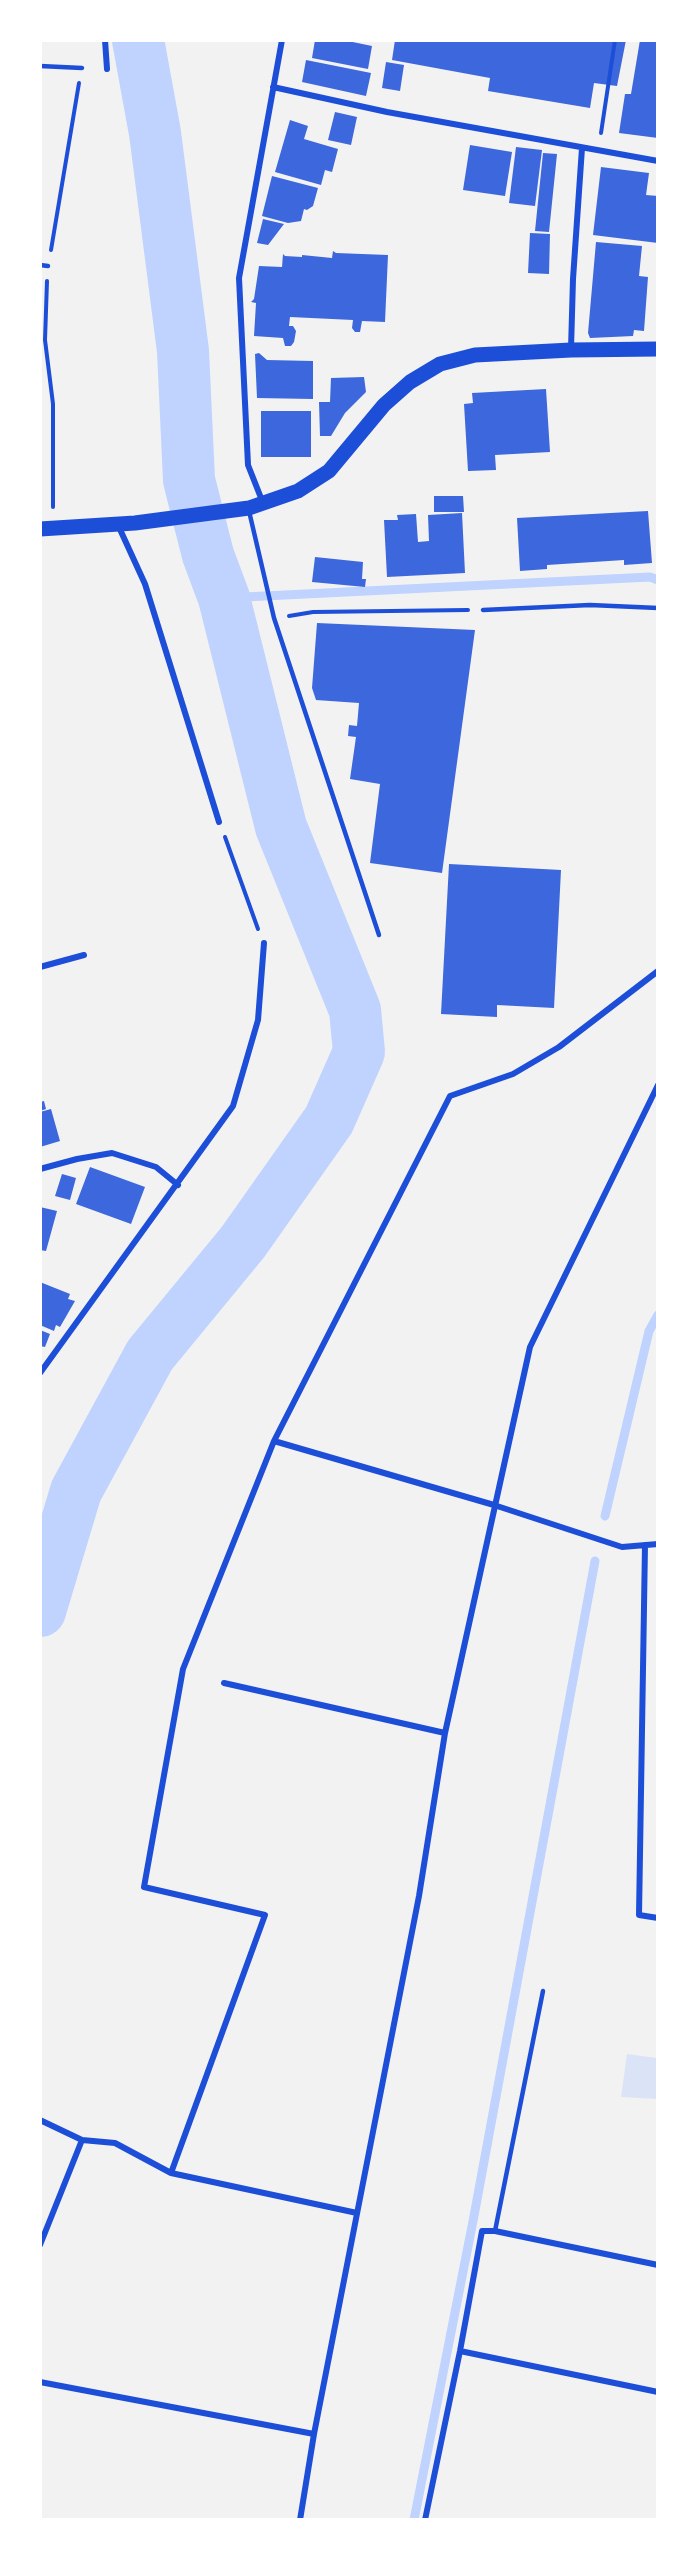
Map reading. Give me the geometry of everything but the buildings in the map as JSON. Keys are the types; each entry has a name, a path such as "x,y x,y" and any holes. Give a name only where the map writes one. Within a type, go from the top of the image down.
{"main road":[{"path":"47,529 135,523 249,507 298,491 329,471 384,405 410,382 440,364 475,355 571,350 657,349"}],"street":[{"path":"105,40 107,69"},
{"path":"249,507 239,278 282,40"},
{"path":"273,87 387,112 657,161"},
{"path":"571,350 573,279 582,148"},
{"path":"118,524 145,584 219,822"},
{"path":"40,1372 234,1106 258,1020 264,943"},
{"path":"40,968 84,955"},
{"path":"171,2173 265,1915 144,1887 183,1669 274,1442 450,1096 513,1074 560,1047 657,971"},
{"path":"300,2520 314,2434 419,1896 445,1733 530,1347 657,1085"},
{"path":"40,1169 76,1159 112,1154 156,1167 178,1185"},
{"path":"274,1442 494,1505 622,1547 657,1544"},
{"path":"645,1545 639,1915 657,1918"},
{"path":"224,1683 445,1733"},
{"path":"42,2122 82,2139 115,2143 171,2173 357,2213"},
{"path":"40,2245 82,2139"},
{"path":"425,2520 482,2231 495,2231 657,2265"},
{"path":"460,2351 657,2392"},
{"path":"40,2382 314,2434"}],"lane":[{"path":"40,66 82,68"},
{"path":"40,265 48,266"},
{"path":"249,507 274,618 379,935"},
{"path":"483,610 590,605 657,608"},
{"path":"495,2231 543,1991"}],"path":[{"path":"598,151 615,40"},
{"path":"47,529 53,404 45,340 48,266 82,68"},
{"path":"274,618 313,612 483,610"},
{"path":"219,822 264,943"}],"shaded area":[{"path":"627,2054 657,2058 657,2099 621,2097"}],"waterway":[{"path":"40,1611 76,1491 150,1355 243,1242 329,1120 359,1052 355,1010 281,827 224,598 208,555 189,480 183,351 155,133 138,40"},
{"path":"224,598 650,577 658,580"},
{"path":"605,1516 649,1331 658,1315"},
{"path":"414,2520 474,2216 595,1561"}]}
